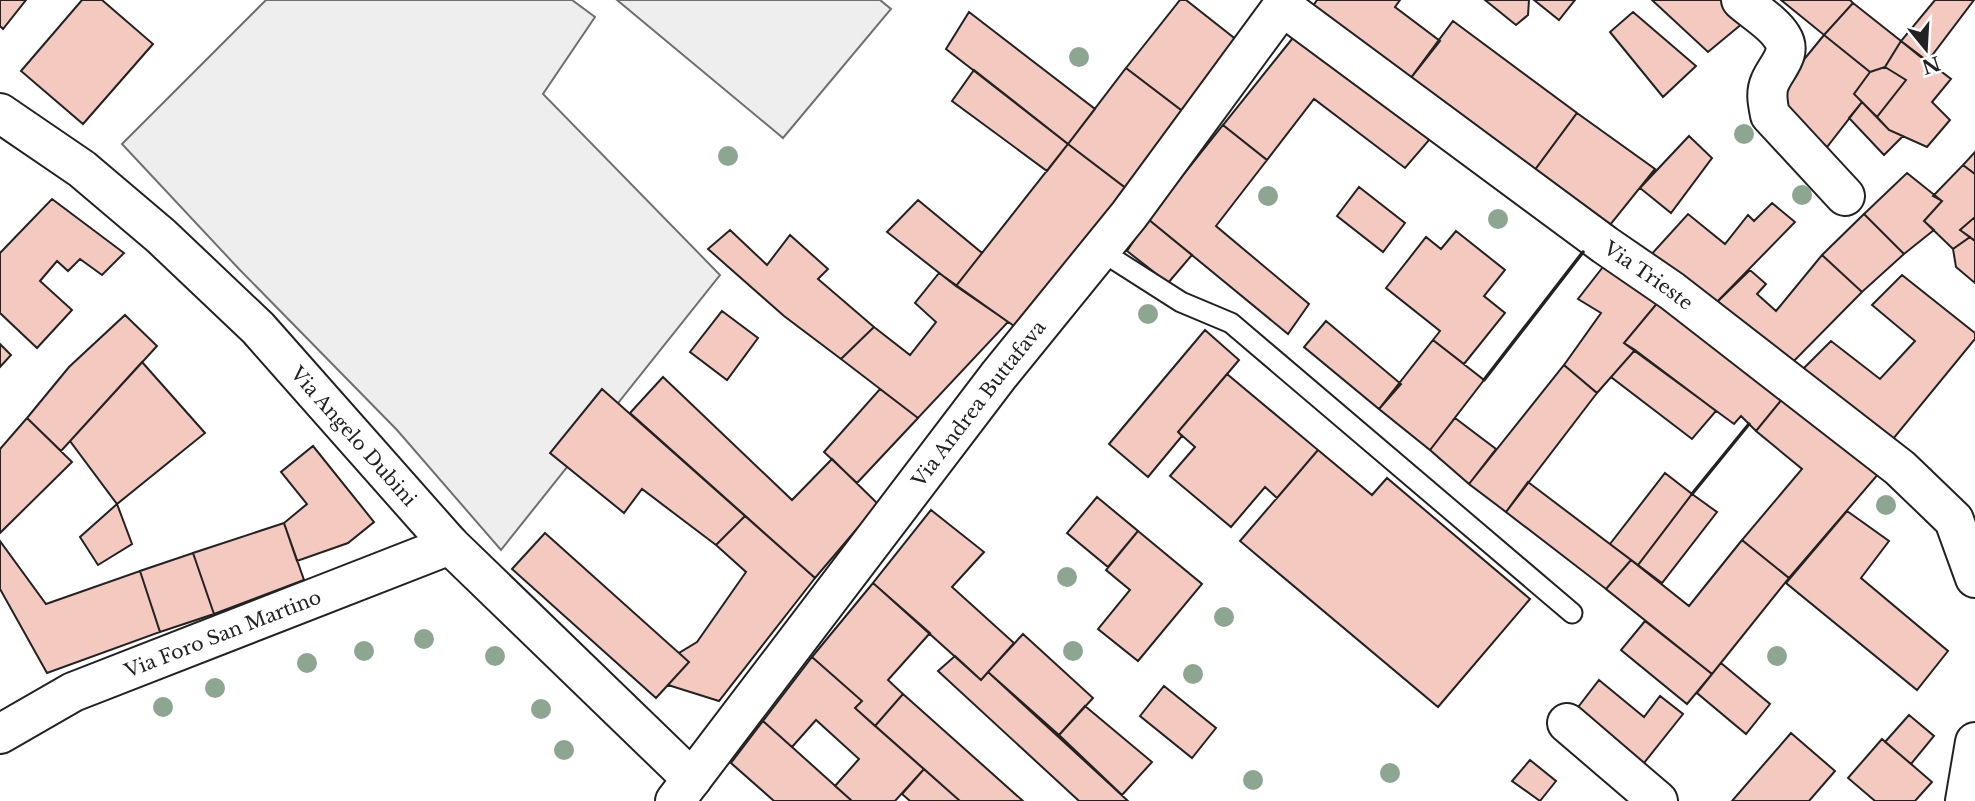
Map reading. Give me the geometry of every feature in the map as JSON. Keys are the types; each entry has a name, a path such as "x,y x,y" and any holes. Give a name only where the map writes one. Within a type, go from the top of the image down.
{"street":[{"path":"1741,0 1782,36 1786,48 1784,59 1769,83 1766,97 1770,115 1845,196"},
{"name":"Via Andrea Buttafava","path":"684,790 999,375 1101,251 1285,3"},
{"name":"Via Trieste","path":"1285,3 1605,245 1672,291 1900,468 1954,520 1975,578"},
{"name":"Via Angelo Dubini","path":"0,113 82,169 161,236 258,328 450,545 684,790"},
{"name":"Via Foro San Martino","path":"0,734 73,692 450,545"},
{"path":"1567,723 1658,801"},
{"path":"1965,801 1975,742"}],"lane":[{"path":"1101,251 1181,302 1231,323 1572,613"}],"shaded area":[{"path":"266,0 572,0 595,17 543,94 720,275 501,550 397,430 239,269 122,144"},
{"path":"617,0 880,0 891,9 783,138"}],"building":[{"path":"0,0 26,0 3,29 0,26"},
{"path":"82,0 102,0 153,44 83,124 21,71"},
{"path":"1180,0 1186,0 1238,41 1185,113 1126,68"},
{"path":"1317,0 1400,0 1395,7 1440,41 1410,79 1313,6"},
{"path":"1485,0 1529,0 1528,15 1516,25"},
{"path":"1534,0 1575,0 1559,20"},
{"path":"1652,0 1728,0 1749,18 1708,52"},
{"path":"1781,0 1850,0 1853,3 1824,35"},
{"path":"1935,0 1974,0 1927,62 1901,41"},
{"path":"1853,3 1901,41 1885,67 1870,72 1824,35"},
{"path":"969,12 1095,109 1068,144 946,49"},
{"path":"1633,12 1696,66 1663,97 1610,32"},
{"path":"1453,21 1577,113 1534,171 1410,79"},
{"path":"1824,35 1870,72 1854,94 1862,102 1827,147 1771,100"},
{"path":"1304,36 1436,132 1405,168 1314,99 1267,160 1223,125 1292,39"},
{"path":"1901,41 1951,79 1932,102 1950,120 1927,147 1889,130 1877,117 1906,80 1885,67"},
{"path":"1885,67 1906,80 1877,117 1854,94 1870,72"},
{"path":"1126,68 1185,113 1127,189 1068,144"},
{"path":"974,70 1068,144 1047,171 952,101"},
{"path":"1862,102 1889,130 1903,136 1884,155 1849,118"},
{"path":"1577,113 1655,169 1610,225 1534,171"},
{"path":"1223,125 1267,160 1216,226 1309,304 1288,334 1148,219"},
{"path":"1689,136 1712,158 1671,213 1640,188"},
{"path":"1068,144 1127,189 1017,328 956,286"},
{"path":"1975,152 1975,174 1963,165"},
{"path":"1963,165 1975,174 1975,217 1960,230 1970,237 1953,249 1924,221 1942,201 1933,196"},
{"path":"1907,173 1942,201 1924,221 1934,230 1904,254 1864,214"},
{"path":"1359,187 1405,223 1383,252 1337,216"},
{"path":"52,199 124,253 102,275 80,259 68,271 57,261 40,281 72,310 37,348 0,313 0,253"},
{"path":"918,200 982,253 956,286 887,232"},
{"path":"1772,203 1795,222 1713,306 1649,257 1688,214 1725,244 1748,215 1754,221"},
{"path":"1864,214 1904,254 1862,292 1822,255"},
{"path":"1975,217 1975,241 1960,230"},
{"path":"1148,219 1192,255 1168,283 1127,251"},
{"path":"730,230 767,265 790,235 828,269 818,279 874,327 841,359 784,316 708,249"},
{"path":"1456,231 1505,270 1484,296 1505,313 1464,364 1433,340 1440,331 1386,288 1426,237 1441,249"},
{"path":"1970,237 1975,241 1975,283 1956,267 1953,249"},
{"path":"1822,255 1862,292 1789,366 1713,306 1750,270 1766,284 1757,294 1776,311"},
{"path":"1606,263 1659,301 1624,343 1635,350 1597,393 1564,365 1601,313 1578,299"},
{"path":"939,273 1008,322 918,418 841,359 874,327 910,355 936,322 915,303"},
{"path":"1902,275 1975,333 1975,339 1889,444 1797,375 1831,341 1880,379 1915,341 1872,305"},
{"path":"1659,301 1783,398 1756,431 1741,416 1734,424 1624,343"},
{"path":"722,311 758,338 727,380 690,352"},
{"path":"125,315 157,346 61,451 27,418 69,367"},
{"path":"1326,321 1401,384 1379,409 1304,347"},
{"path":"1205,330 1239,360 1178,432 1182,436 1148,477 1109,444"},
{"path":"1433,340 1484,380 1430,450 1379,409"},
{"path":"0,344 11,355 0,367"},
{"path":"1635,350 1716,411 1692,439 1611,377"},
{"path":"142,362 205,433 117,504 70,441"},
{"path":"1564,365 1597,393 1506,512 1469,484"},
{"path":"1227,374 1318,450 1277,498 1265,487 1231,527 1170,476 1195,447 1178,432"},
{"path":"663,377 792,500 832,459 878,504 815,578 630,413"},
{"path":"602,389 745,516 716,545 642,489 624,513 550,453"},
{"path":"880,389 918,418 857,483 824,452"},
{"path":"1783,398 1880,472 1789,578 1742,540 1802,469 1756,431"},
{"path":"27,418 72,462 0,533 0,449"},
{"path":"1455,418 1496,449 1469,484 1430,450"},
{"path":"313,446 374,522 348,543 297,561 284,523 307,504 281,472"},
{"path":"1318,450 1372,495 1387,478 1530,599 1438,707 1240,541"},
{"path":"1665,473 1692,494 1638,565 1610,544"},
{"path":"1528,482 1631,560 1606,589 1506,512"},
{"path":"1692,494 1717,512 1662,583 1638,565"},
{"path":"1097,497 1138,531 1108,567 1067,533"},
{"path":"117,504 132,544 98,565 80,537"},
{"path":"931,510 984,552 952,587 1014,643 981,680 873,583"},
{"path":"1847,511 1889,541 1861,578 1948,651 1917,690 1786,583"},
{"path":"745,516 815,578 719,701 668,685 689,662 679,653 697,642 746,572 716,545"},
{"path":"284,523 304,580 214,614 193,553"},
{"path":"1138,531 1202,584 1138,661 1098,629 1130,590 1106,570"},
{"path":"545,533 689,662 656,698 512,569"},
{"path":"1742,540 1789,578 1712,674 1606,589 1631,560 1689,606"},
{"path":"0,541 46,604 140,571 160,632 47,673 0,589"},
{"path":"193,553 214,614 160,632 140,571"},
{"path":"873,583 930,633 888,680 903,694 875,726 855,708 862,701 812,657"},
{"path":"1645,621 1712,674 1687,704 1621,650"},
{"path":"1023,634 1093,698 1059,735 988,672"},
{"path":"955,656 981,680 988,672 1128,801 1079,801 938,671"},
{"path":"812,657 862,701 855,708 924,769 895,801 852,801 835,786 859,759 816,720 792,747 763,721"},
{"path":"1721,663 1770,704 1746,734 1697,693"},
{"path":"1599,680 1644,717 1660,696 1683,714 1640,768 1572,715"},
{"path":"1164,686 1216,728 1192,758 1140,716"},
{"path":"903,694 1023,801 960,801 875,726"},
{"path":"1085,706 1152,762 1122,795 1059,735"},
{"path":"1909,715 1934,736 1911,764 1885,742"},
{"path":"763,721 852,801 774,801 731,763"},
{"path":"1791,733 1835,771 1809,801 1732,801"},
{"path":"1882,739 1932,782 1915,801 1875,801 1848,778"},
{"path":"1530,760 1556,781 1540,801 1512,781"},
{"path":"924,769 960,801 910,801 902,794"}],"wall":[{"path":"1484,380 1583,252"},
{"path":"1692,494 1749,424"}]}
